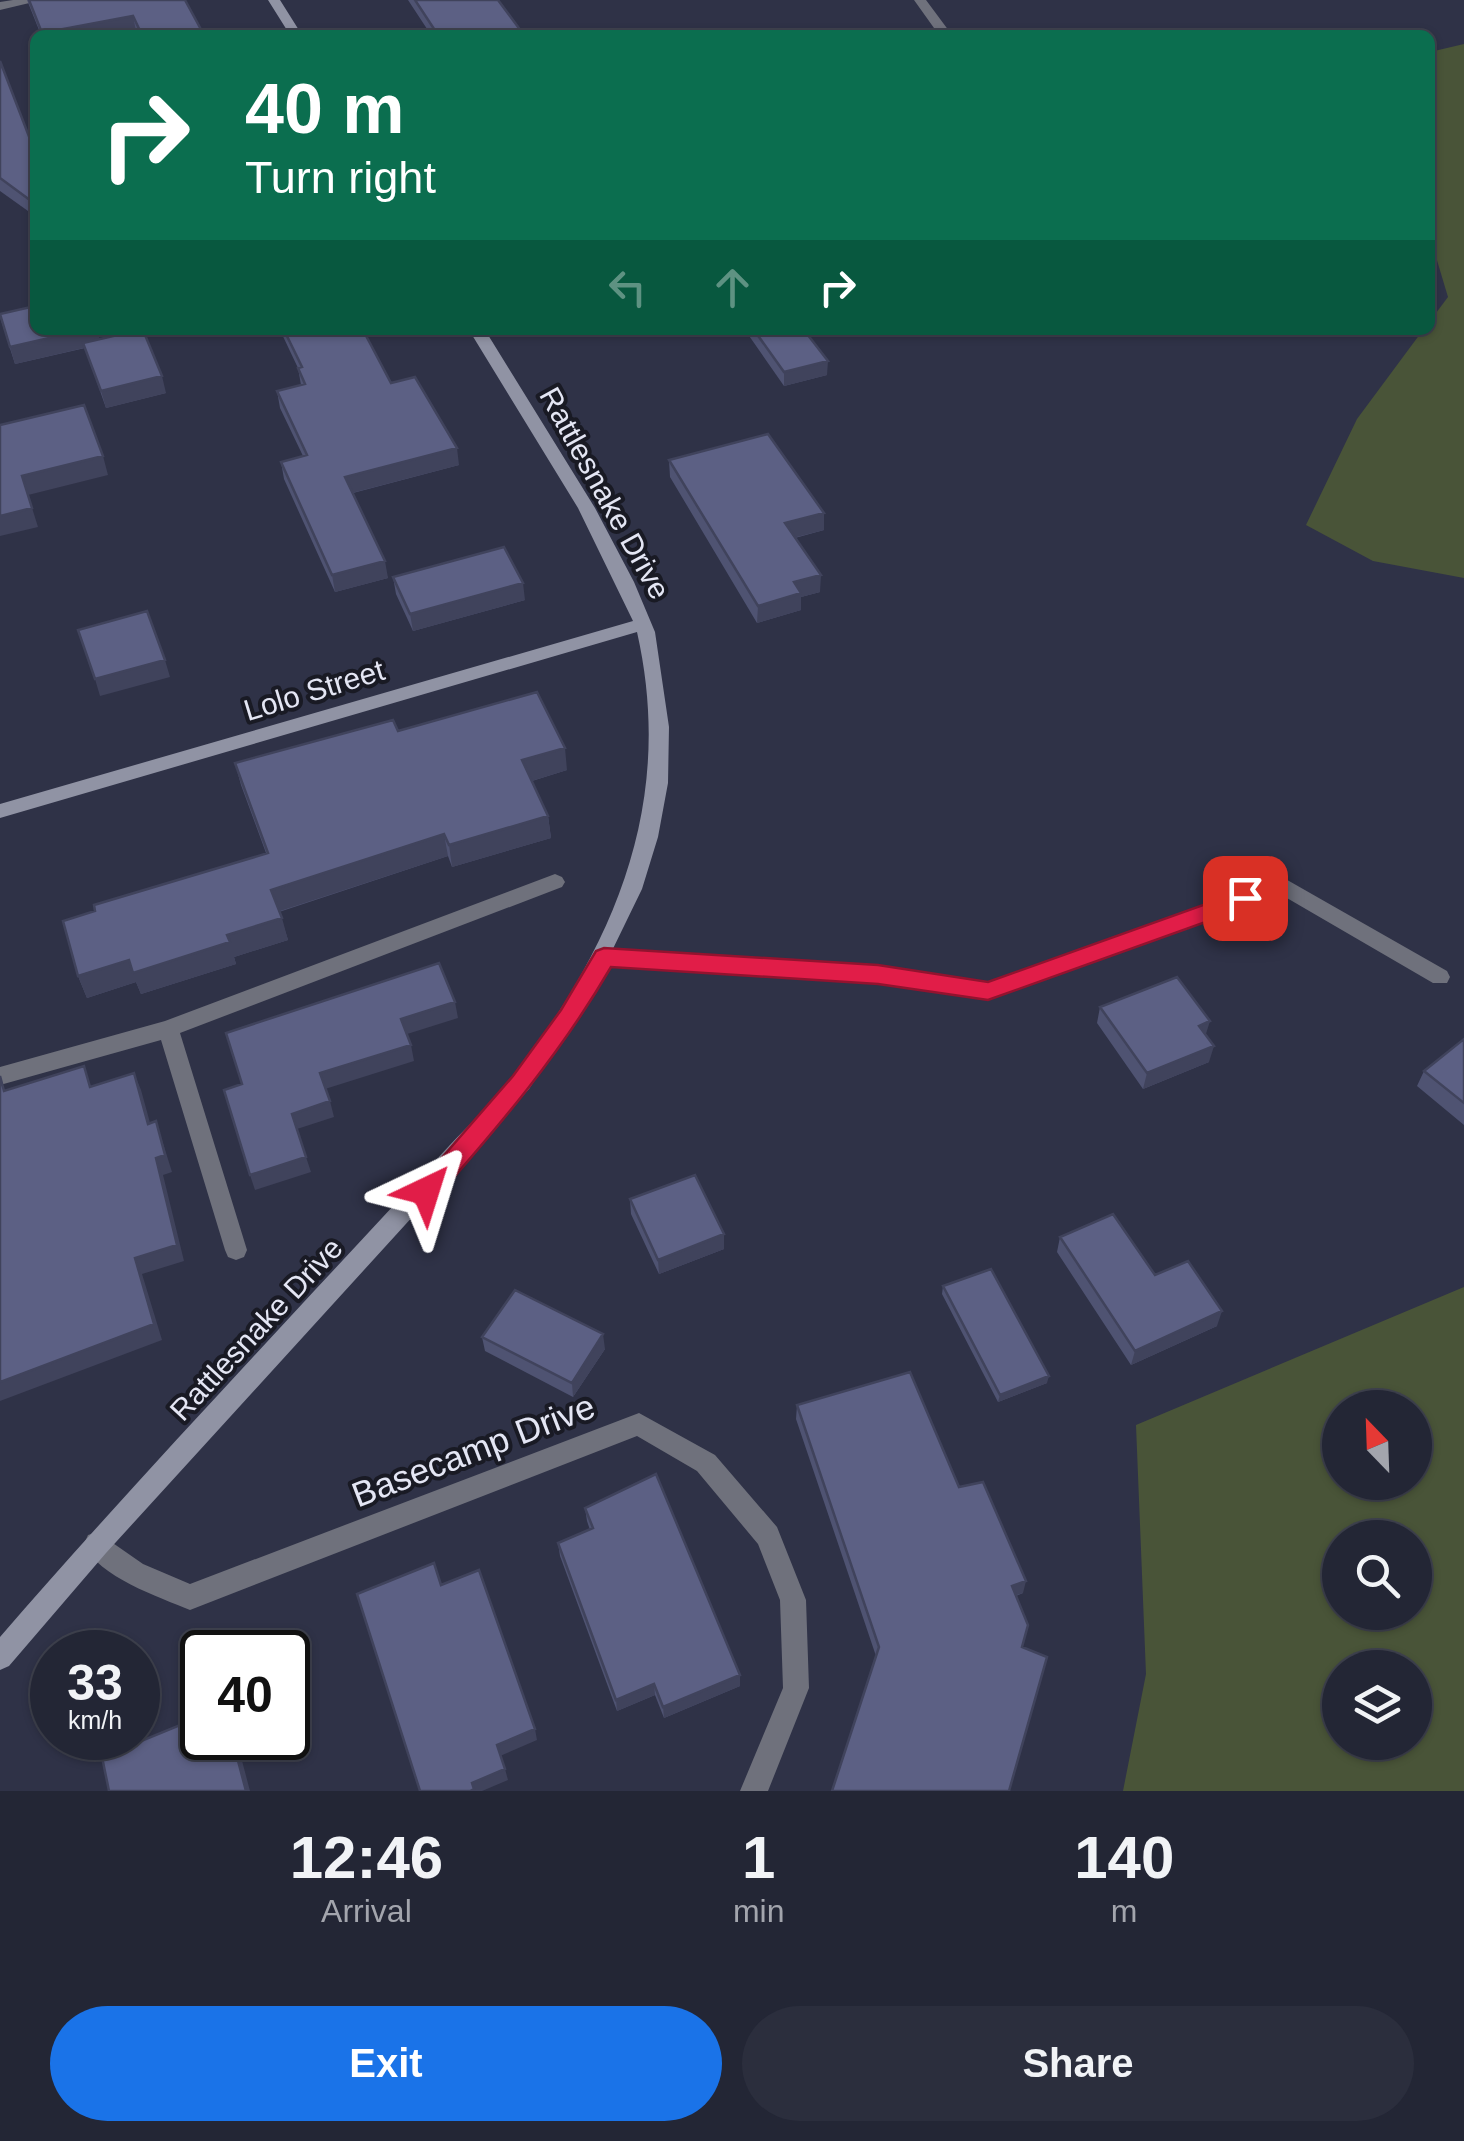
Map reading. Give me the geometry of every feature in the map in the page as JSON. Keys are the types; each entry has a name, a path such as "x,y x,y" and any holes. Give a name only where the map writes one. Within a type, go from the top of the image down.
{"street":[{"path":"0,6 36,0"},
{"path":"274,0 293,30"},
{"path":"920,0 942,30"},
{"name":"Rattlesnake Drive","path":"0,1657 97,1544 522,1083 570,1017 604,958 639,874 659,789 661,707 644,624 612,555 480,335"},
{"name":"Lolo Street","path":"0,810 644,624"},
{"path":"0,1076 168,1028 555,882"},
{"path":"604,958 878,975 988,991 1282,885 1440,978"},
{"path":"168,1028 236,1250"},
{"name":"Basecamp Drive","path":"97,1544 134,1573 190,1597 639,1424 706,1462 768,1536 794,1600 796,1688 754,1791"}],"green space":[{"path":"1464,44 1464,578 1373,561 1306,525 1357,419 1419,335 1435,335 1435,314 1448,297 1435,254 1435,51"},
{"path":"1464,1287 1464,1791 1123,1791 1146,1674 1136,1425"}],"building":[{"path":"29,0 185,0 201,30 140,30 133,16 41,30"},
{"path":"415,0 498,0 520,30 435,30"},
{"path":"0,61 30,139 30,200 0,178"},
{"path":"30,307 30,335 62,335 10,347 0,314"},
{"path":"117,335 145,335 162,376 101,391 83,343"},
{"path":"286,335 366,335 391,383 415,377 457,448 345,477 385,561 332,575 281,462 307,455 277,391 305,384 298,368 302,367"},
{"path":"758,335 808,335 828,361 784,372"},
{"path":"84,405 103,456 22,476 32,508 0,516 0,425"},
{"path":"768,434 824,513 785,523 821,575 794,582 801,593 758,606 669,460"},
{"path":"504,547 523,583 410,614 393,577"},
{"path":"147,611 165,660 95,679 78,630"},
{"path":"537,692 565,748 522,760 548,816 449,845 444,834 271,890 282,918 227,935 230,942 133,973 129,960 78,976 63,921 95,911 94,905 268,853 235,763 393,720 398,731"},
{"path":"439,963 455,1002 401,1019 411,1045 320,1073 330,1101 292,1114 306,1157 250,1175 224,1090 242,1084 226,1033"},
{"path":"1177,977 1210,1021 1199,1026 1214,1046 1147,1073 1100,1007"},
{"path":"1464,1039 1464,1103 1424,1071"},
{"path":"84,1066 90,1087 134,1073 148,1124 156,1121 165,1155 156,1158 177,1245 135,1258 154,1324 0,1382 0,1076 4,1091"},
{"path":"695,1175 724,1234 658,1260 630,1199"},
{"path":"1113,1214 1155,1275 1188,1261 1222,1311 1135,1351 1060,1237"},
{"path":"991,1269 1049,1376 1000,1395 943,1286"},
{"path":"515,1290 603,1334 572,1383 482,1337"},
{"path":"910,1372 959,1487 983,1482 1026,1581 1012,1586 1028,1625 1022,1647 1047,1657 1009,1791 832,1791 879,1647 797,1405"},
{"path":"656,1474 740,1675 663,1707 654,1684 616,1700 558,1543 593,1528 585,1508"},
{"path":"434,1563 441,1585 479,1570 535,1729 497,1745 505,1769 472,1783 474,1789 470,1791 420,1791 357,1594"},
{"path":"180,1725 180,1760 238,1760 246,1791 109,1791 103,1760 160,1760 160,1733"}],"route":[{"path":"426,1191 522,1083 570,1017 604,958 878,975 988,991 1245,898"}]}
